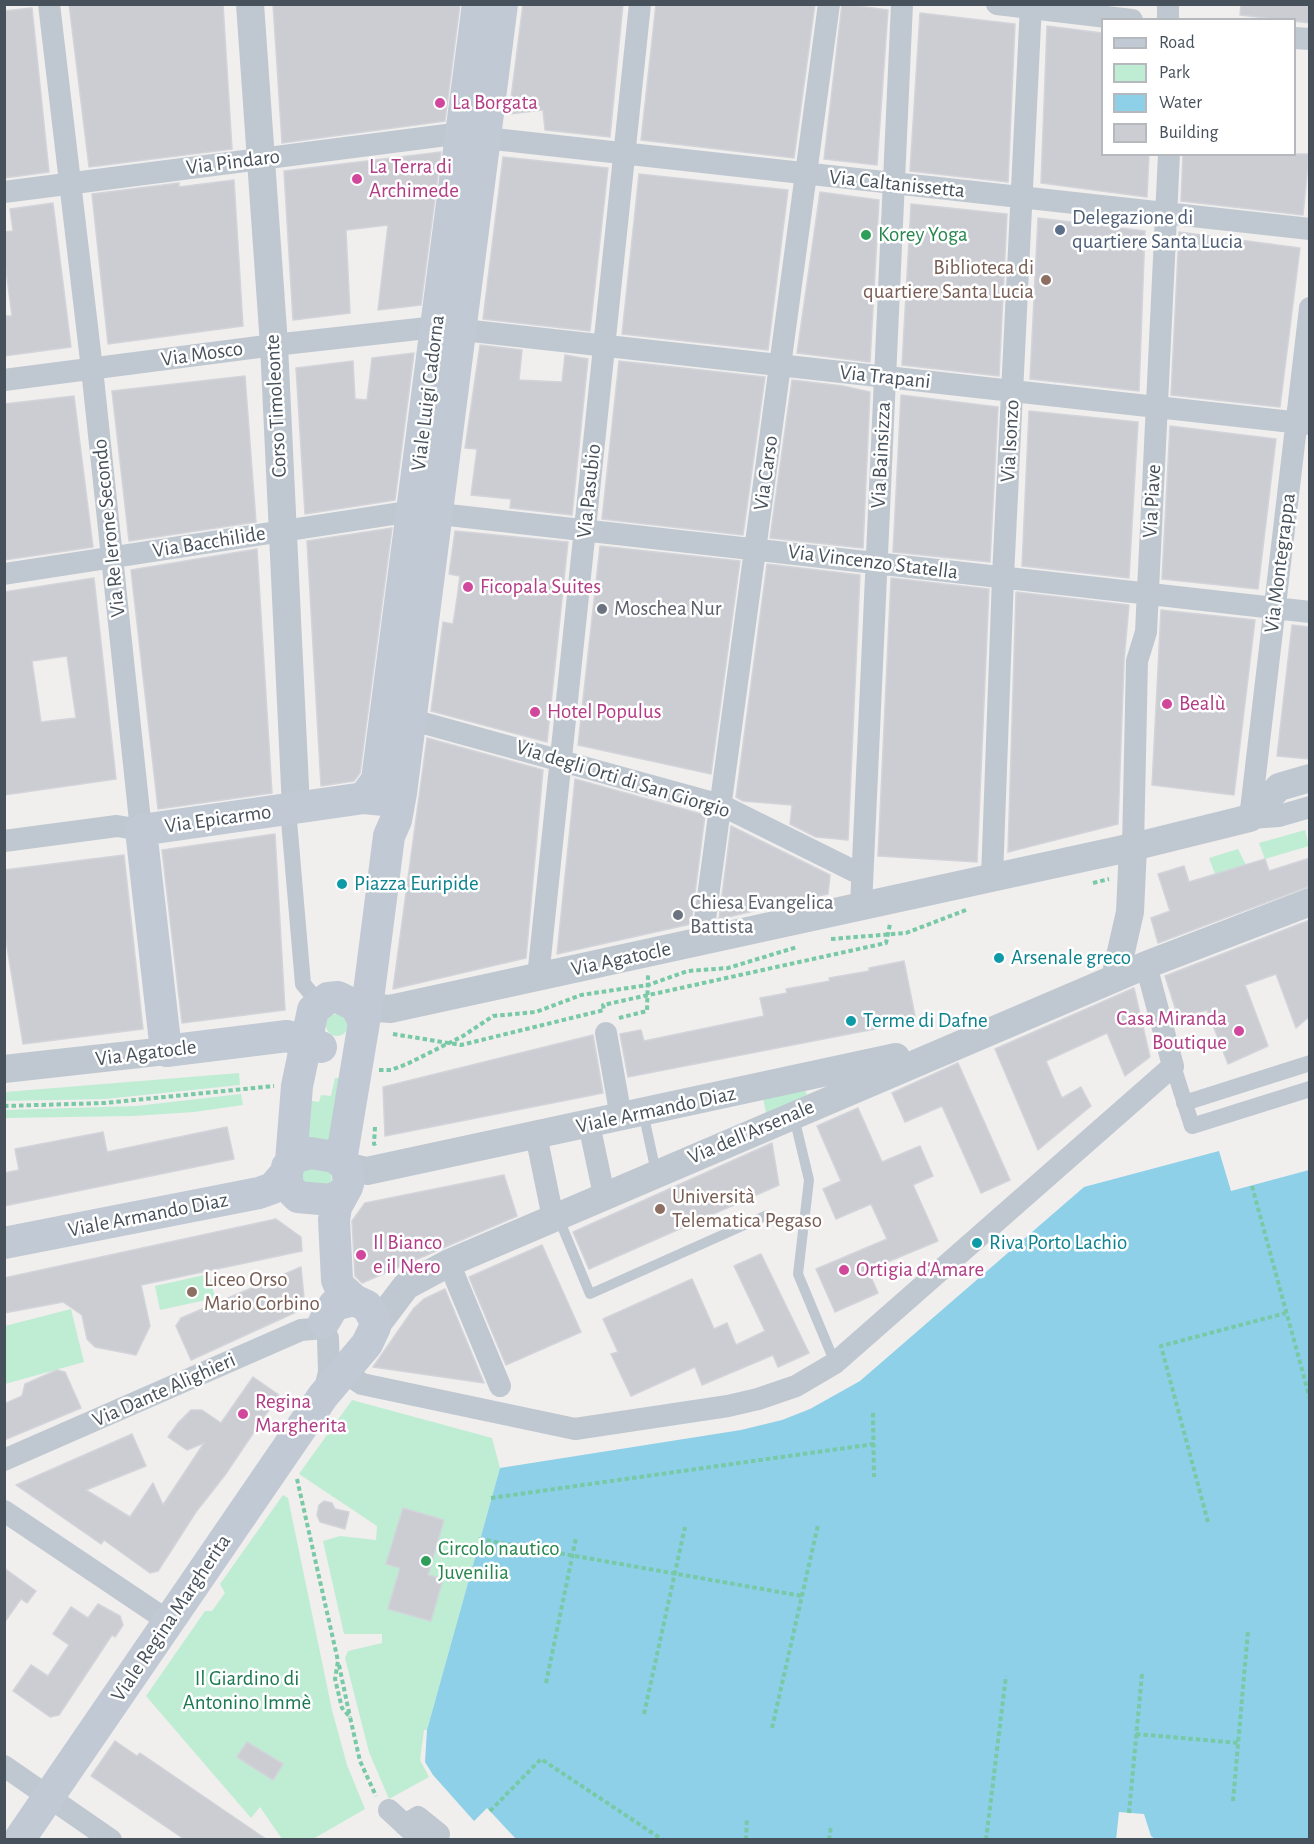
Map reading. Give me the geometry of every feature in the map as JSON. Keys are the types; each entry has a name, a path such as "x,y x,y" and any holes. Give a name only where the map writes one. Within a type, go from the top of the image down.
{"main road":[{"name":"Viale Luigi Cadorna","path":"473,135 478,4"},
{"name":"Viale Luigi Cadorna","path":"381,796 425,511 473,135 502,4"},
{"name":"Viale Luigi Cadorna","path":"381,796 409,719 425,511"},
{"name":"Via Epicarmo","path":"141,830 381,796"},
{"path":"343,1174 331,1200 305,1198 290,1190 288,1167 291,1139 345,1024 389,836 396,820 381,796"},
{"name":"Via Re Ierone Secondo","path":"141,830 166,1051"},
{"path":"305,1198 317,1224 325,1330 334,1345 351,1351 371,1336 375,1320 367,1306 354,1300 340,1287 337,1280 334,1220 343,1174 345,1024"},
{"name":"Via Agatocle","path":"166,1051 345,1024"},
{"path":"288,1167 302,1154 328,1155 343,1174"},
{"name":"Viale Armando Diaz","path":"4,1243 259,1194 273,1188 288,1167"},
{"path":"325,1330 334,1305 354,1300"},
{"name":"Viale Regina Margherita","path":"19,1839 322,1396 371,1336"}],"street":[{"name":"Via Re Ierone Secondo","path":"49,4 68,184 92,369 141,830"},
{"name":"Corso Timoleonte","path":"250,4 259,159 274,345 292,808"},
{"name":"Via Pasubio","path":"538,977 640,4"},
{"name":"Via Carso","path":"702,941 829,4"},
{"name":"Via Bainsizza","path":"871,914 862,875 902,4"},
{"path":"997,4 1031,6 1118,18"},
{"name":"Via Isonzo","path":"992,878 1003,577 1031,6"},
{"name":"Via Pindaro","path":"4,192 259,159 473,135"},
{"name":"Via Caltanissetta","path":"473,135 1310,229"},
{"name":"Via Piave","path":"1133,847 1137,661 1146,632 1169,156"},
{"name":"Via Montegrappa","path":"1250,818 1274,608 1303,423 1310,308"},
{"name":"Via Mosco","path":"4,380 274,345 448,328"},
{"name":"Via Trapani","path":"448,328 1303,423"},
{"name":"Via Vincenzo Statella","path":"425,511 1310,612"},
{"name":"Via Bacchilide","path":"4,574 425,511"},
{"name":"Via degli Orti di San Giorgio","path":"409,719 561,759 721,805 862,875"},
{"path":"1255,772 1310,778"},
{"path":"1250,818 1279,787 1310,778"},
{"path":"1250,818 1279,816 1310,807"},
{"path":"292,808 303,984 345,1024"},
{"name":"Via Agatocle","path":"345,1024 538,977 702,941 871,914 992,878 1250,818"},
{"path":"4,841 117,826 141,830"},
{"path":"1115,978 1130,912 1133,847"},
{"name":"Via dell'Arsenale","path":"371,1336 406,1286 449,1263 794,1113 1146,964 1310,902"},
{"path":"1130,912 1192,1126 1303,1091 1288,1070"},
{"path":"606,1033 632,1115"},
{"name":"Viale Armando Diaz","path":"343,1174 367,1171 632,1115 965,1041"},
{"path":"1288,1070 1310,1050"},
{"name":"Via Agatocle","path":"4,1069 166,1051"},
{"path":"1184,1102 1310,1063"},
{"path":"346,1367 353,1378 362,1384 575,1430 758,1399 796,1386 835,1363 1173,1066"},
{"path":"723,1095 736,1104 741,1119 741,1127 733,1140"},
{"path":"589,1124 604,1195"},
{"path":"536,1135 555,1217"},
{"path":"449,1263 500,1386"},
{"name":"Via Dante Alighieri","path":"4,1460 302,1330 325,1330"},
{"path":"322,1396 329,1372 325,1330"},
{"path":"4,1511 168,1621"},
{"path":"4,1766 111,1839"},
{"path":"405,1825 418,1817 439,1834 436,1839"}],"lane":[{"path":"794,1113 809,1180 798,1274 835,1363"},
{"path":"632,1115 656,1173"},
{"path":"555,1217 590,1294 767,1215"}],"path":[{"path":"1085,884 1119,878"},
{"path":"829,940 906,933 971,908"},
{"path":"345,1024 461,1045 604,1010 603,1005 886,943 891,918 871,914"},
{"path":"373,1071 391,1070 407,1064 449,1044 493,1016 536,1012 580,995 648,985 688,971 728,968 808,944"},
{"path":"606,1033 604,1021 647,1011 648,972 637,974"},
{"path":"378,1081 379,1061"},
{"path":"4,1106 105,1103 275,1086"},
{"path":"375,1123 374,1144 380,1142"},
{"path":"1252,1185 1310,1399"},
{"path":"1208,1522 1161,1347 1286,1313"},
{"path":"873,1413 874,1477"},
{"path":"491,1498 874,1444"},
{"path":"276,1464 298,1480 360,1761 379,1803 405,1825"},
{"path":"772,1728 818,1525"},
{"path":"644,1714 685,1527"},
{"path":"546,1683 576,1538"},
{"path":"480,1539 802,1596"},
{"path":"1233,1801 1248,1631"},
{"path":"1129,1813 1142,1674"},
{"path":"986,1839 1006,1676"},
{"path":"1136,1734 1239,1743"},
{"path":"490,1811 541,1759 663,1839"},
{"path":"746,1839 747,1818"},
{"path":"829,1839 831,1826"}],"green space":[{"path":"1305,830 1309,846 1265,859 1259,843"},
{"path":"1238,849 1246,865 1215,874 1209,858"},
{"path":"337,1014 345,1017 348,1025 345,1033 337,1036 329,1033 326,1025 329,1017"},
{"path":"239,1073 240,1085 105,1099 5,1101 5,1092"},
{"path":"335,1078 343,1078 329,1142 307,1140 306,1100 319,1102 321,1095 331,1096"},
{"path":"805,1090 807,1095 766,1113 763,1098"},
{"path":"241,1094 243,1105 194,1112 133,1116 5,1118 5,1110 136,1106"},
{"path":"329,1168 332,1180 327,1186 304,1185 300,1173 302,1169"},
{"path":"209,1274 215,1298 160,1310 155,1286"},
{"path":"71,1309 84,1362 5,1384 5,1326"},
{"name":"Circolo nautico Juvenilia","path":"352,1400 492,1438 500,1468 427,1730 424,1730 420,1760 429,1777 389,1799 369,1752 345,1658 348,1651 382,1643 382,1634 344,1634 323,1541 340,1536 376,1540 377,1526 299,1474"},
{"name":"Il Giardino di Antonino Immè","path":"283,1495 288,1498 332,1710 347,1765 365,1809 313,1839 282,1839 260,1807 251,1818 146,1696 205,1611 212,1611 225,1593 220,1584"}],"water":[{"path":"1219,1151 1231,1191 1309,1170 1309,1839 1155,1839 1151,1836 1144,1814 1119,1812 1116,1840 516,1839 487,1808 474,1821 433,1775 425,1762 427,1730 500,1468 741,1430 782,1420 810,1409 860,1381 1084,1187"}],"building":[{"path":"69,4 223,4 232,149 89,167"},
{"path":"273,4 460,4 445,121 282,143"},
{"path":"523,4 623,4 610,137 545,130 543,110 509,114"},
{"path":"656,4 815,4 794,158 641,140"},
{"path":"842,4 888,10 877,165 824,159"},
{"path":"1241,4 1310,4 1310,23 1296,21 1296,18 1240,15"},
{"path":"32,8 49,172 4,178 4,11"},
{"path":"920,13 1015,24 1008,182 910,171"},
{"path":"1047,26 1101,33 1101,156 1149,156 1147,197 1041,183"},
{"path":"441,152 421,305 378,310 388,225 346,230 350,313 293,320 284,171"},
{"path":"1309,154 1303,215 1181,201 1183,156"},
{"path":"503,157 608,168 590,331 483,319"},
{"path":"639,174 788,190 768,350 622,334"},
{"path":"234,180 243,326 108,344 92,194 179,183 179,187"},
{"path":"820,192 879,200 870,362 797,353"},
{"path":"53,203 71,347 4,356 4,316 12,316 4,255 4,232 13,231 10,209"},
{"path":"911,204 1007,214 999,376 902,365"},
{"path":"1038,218 1145,231 1139,391 1030,379"},
{"path":"1179,232 1300,248 1280,407 1171,395"},
{"path":"480,345 522,350 519,380 562,382 565,355 588,359 572,515 510,508 511,499 471,495 477,449 465,448"},
{"path":"414,353 395,500 305,514 296,368 353,361 355,399 367,400 372,358"},
{"path":"619,361 765,377 743,535 602,519"},
{"path":"245,376 256,522 129,541 112,391"},
{"path":"792,380 843,386 870,392 863,548 770,538"},
{"path":"901,395 998,407 990,562 893,552"},
{"path":"74,396 93,547 4,560 4,404"},
{"path":"1029,411 1138,422 1129,578 1022,566"},
{"path":"1170,426 1276,439 1258,589 1162,579"},
{"path":"392,528 360,773 354,781 321,786 307,541"},
{"path":"455,531 568,542 547,742 431,711 443,622 453,624 460,576 449,574"},
{"path":"600,546 740,561 711,774 578,745"},
{"path":"257,549 272,793 158,809 131,570"},
{"path":"767,564 860,575 848,840 816,837 790,824 792,805 743,801 736,797"},
{"path":"94,578 116,779 4,795 4,592","holes":["67,656 76,718 41,722 32,661"]},
{"path":"891,578 989,589 977,862 878,856"},
{"path":"1016,592 1129,605 1124,661 1118,824 1008,852"},
{"path":"1161,610 1255,620 1234,795 1152,785"},
{"path":"1292,625 1310,627 1310,759 1277,756"},
{"path":"427,738 543,770 526,958 393,989"},
{"path":"575,779 705,815 691,924 557,954"},
{"path":"731,826 830,875 828,894 719,919"},
{"path":"275,834 285,1010 182,1023 162,850"},
{"path":"124,855 143,1029 23,1044 4,929 4,870"},
{"path":"1310,858 1310,886 1158,943 1151,918 1170,911 1158,874 1184,866 1189,882 1265,859 1269,871"},
{"path":"1310,920 1310,1016 1296,1028 1276,974 1245,985 1268,1046 1228,1064 1207,1010 1179,1020 1165,976"},
{"path":"904,961 916,1021 628,1077 620,1034 641,1030 644,1041 764,1016 760,998 787,993 786,989 830,981 829,978 869,971 869,968"},
{"path":"1134,988 1150,1057 1125,1076 1107,1033 1046,1061 1062,1098 1081,1087 1091,1106 1038,1150 995,1049"},
{"path":"593,1035 603,1093 385,1136 383,1087"},
{"path":"958,1063 1010,1180 981,1193 942,1106 905,1122 892,1093"},
{"path":"858,1108 882,1162 920,1146 933,1176 913,1185 938,1241 868,1270 878,1293 835,1312 816,1269 887,1239 871,1204 836,1219 823,1189 841,1181 817,1126"},
{"path":"227,1127 234,1159 4,1206 4,1173 19,1170 15,1149 103,1132 107,1152"},
{"path":"772,1143 779,1185 589,1269 573,1232"},
{"path":"504,1175 517,1216 362,1283 355,1276 352,1221 365,1203"},
{"path":"276,1219 301,1237 302,1251 141,1285 150,1326 136,1355 95,1347 87,1339 82,1315 63,1302 4,1313 4,1278"},
{"path":"542,1245 581,1332 506,1365 469,1277"},
{"path":"761,1254 809,1353 778,1367 773,1355 702,1385 695,1367 631,1396 611,1354 618,1352 603,1319 692,1279 714,1329 727,1323 736,1345 765,1331 734,1266"},
{"path":"301,1267 305,1308 191,1360 176,1326 181,1318"},
{"path":"445,1289 484,1383 373,1367 414,1308 424,1299"},
{"path":"57,1370 65,1372 81,1408 4,1440 4,1404 22,1396 25,1384"},
{"path":"253,1377 279,1395 225,1475 196,1512 158,1571 150,1573 104,1540 101,1544 16,1485 132,1434 146,1466 86,1490 130,1517 153,1483 163,1505 204,1443 187,1450 168,1437 191,1410 202,1410 221,1423"},
{"path":"324,1501 332,1503 335,1509 349,1512 345,1529 320,1522 317,1515 319,1505"},
{"path":"403,1508 444,1520 428,1575 443,1579 431,1621 388,1609 400,1568 386,1564"},
{"path":"4,1568 36,1591 27,1603 21,1599 4,1623"},
{"path":"98,1604 120,1616 123,1625 115,1637 112,1635 59,1715 50,1717 13,1691 31,1665 48,1676 69,1645 53,1634 71,1607 88,1618"},
{"path":"115,1741 137,1756 140,1753 266,1839 184,1839 91,1776"},
{"path":"247,1742 283,1764 273,1780 237,1757"}],"place":[{"name":"La Borgata","path":"440,103"},
{"name":"La Terra di Archimede","path":"357,179"},
{"name":"Delegazione di quartiere Santa Lucia","path":"1060,230"},
{"name":"Korey Yoga","path":"866,235"},
{"name":"Biblioteca di quartiere Santa Lucia","path":"1046,280"},
{"name":"Ficopala Suites","path":"468,587"},
{"name":"Moschea Nur","path":"602,609"},
{"name":"Bealù","path":"1167,704"},
{"name":"Hotel Populus","path":"535,712"},
{"name":"Piazza Euripide","path":"342,884"},
{"name":"Chiesa Evangelica Battista","path":"678,915"},
{"name":"Arsenale greco","path":"999,958"},
{"name":"Terme di Dafne","path":"851,1021"},
{"name":"Casa Miranda Boutique","path":"1239,1031"},
{"name":"Università Telematica Pegaso","path":"660,1209"},
{"name":"Riva Porto Lachio","path":"977,1243"},
{"name":"Il Bianco e il Nero","path":"361,1255"},
{"name":"Ortigia d'Amare","path":"844,1270"},
{"name":"Liceo Orso Mario Corbino","path":"192,1292"},
{"name":"Regina Margherita","path":"243,1414"},
{"name":"Circolo nautico Juvenilia","path":"426,1561"}]}
